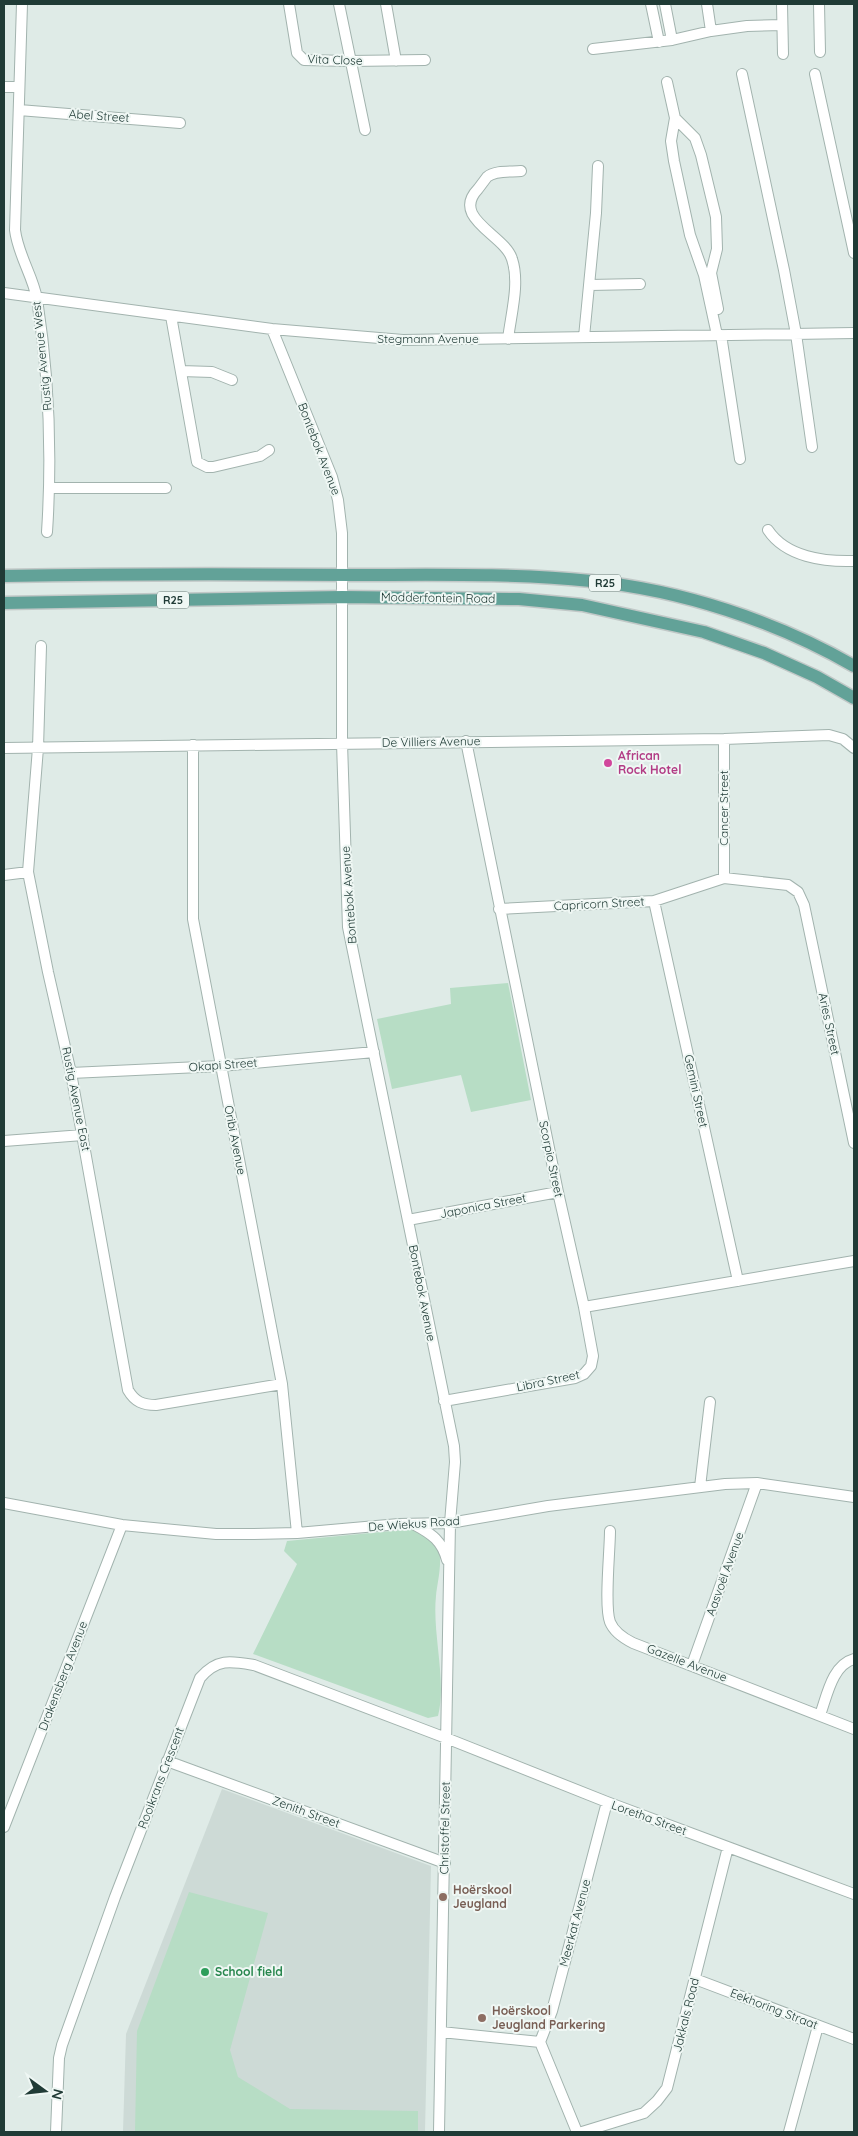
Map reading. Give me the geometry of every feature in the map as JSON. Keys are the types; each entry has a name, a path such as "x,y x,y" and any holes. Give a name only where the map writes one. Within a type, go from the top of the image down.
{"main road":[{"name":"Modderfontein Road","path":"4,576 172,573 342,574 530,576 593,581 650,590 715,606 775,627 828,651 854,666"},
{"name":"Modderfontein Road","path":"4,603 342,597 518,599 582,605 704,632 755,650 817,677 854,698"}],"street":[{"name":"Rustig Avenue West","path":"22,4 15,230 20,254 37,297 49,424 50,488 47,532"},
{"name":"Vita Close","path":"289,4 298,56 308,61 426,60"},
{"path":"339,4 366,130"},
{"path":"386,4 396,60"},
{"path":"650,4 659,42"},
{"path":"665,4 672,40"},
{"path":"707,4 711,31"},
{"path":"782,4 783,54"},
{"path":"820,4 820,52"},
{"path":"593,49 659,42 711,31 747,26 782,25"},
{"path":"742,74 763,166 796,334 812,447"},
{"path":"815,74 854,253"},
{"path":"667,82 675,118 671,141 674,160 690,235 704,275 720,335"},
{"path":"4,86 19,88"},
{"name":"Abel Street","path":"19,110 180,122"},
{"path":"675,118 694,138 701,155 716,217 717,248 711,274 740,459"},
{"path":"584,337 590,285 598,166"},
{"path":"508,339 515,281 512,257 508,250 474,218 470,207 471,199 488,176 494,173 521,172"},
{"path":"590,285 640,284"},
{"name":"Stegmann Avenue","path":"4,293 272,329 403,340 854,333"},
{"path":"171,316 196,458 201,465 207,467 222,466 260,456 269,450"},
{"name":"Bontebok Avenue","path":"272,329 332,477 338,500 342,574 342,743 348,927 454,1446 455,1462 450,1523"},
{"path":"181,371 212,372 232,380"},
{"path":"50,488 166,488"},
{"path":"768,530 774,539 796,552 818,560 834,562 854,561"},
{"name":"Rustig Avenue East","path":"41,646 38,748 28,872 71,1073 128,1390 141,1404 156,1406 282,1384"},
{"name":"De Villiers Avenue","path":"4,748 724,739 830,735 843,739 854,748"},
{"name":"Cancer Street","path":"724,739 724,878"},
{"name":"Scorpio Street","path":"466,742 558,1192 584,1307"},
{"name":"Oribi Avenue","path":"193,745 194,919 282,1384 297,1533"},
{"path":"4,875 28,872"},
{"name":"Capricorn Street","path":"499,909 654,901 724,878 788,885 798,892 804,904"},
{"name":"Gemini Street","path":"654,901 738,1281"},
{"name":"Aries Street","path":"804,904 854,1143"},
{"name":"Okapi Street","path":"71,1073 221,1066 374,1052"},
{"path":"4,1141 83,1136"},
{"name":"Japonica Street","path":"408,1220 558,1192"},
{"path":"584,1307 854,1261"},
{"name":"Libra Street","path":"444,1401 575,1378 584,1374 591,1366 593,1356 584,1307"},
{"path":"700,1487 710,1402"},
{"name":"De Wiekus Road","path":"4,1503 122,1525 216,1534 297,1533 450,1523 548,1506 725,1484 757,1483 854,1497"},
{"name":"Aasvoël Avenue","path":"692,1665 757,1483"},
{"name":"Christoffel Street","path":"439,2132 450,1523"},
{"path":"413,1524 436,1538 444,1551 450,1571"},
{"name":"Drakensberg Avenue","path":"4,1827 122,1525"},
{"name":"Gazelle Avenue","path":"610,1531 608,1608 610,1621 616,1631 632,1643 820,1714 854,1729"},
{"path":"820,1714 835,1674 845,1663 854,1660"},
{"name":"Rooikrans Crescent","path":"56,2132 59,2058 62,2045 115,1897 167,1761 200,1678 208,1668 220,1663 233,1661 254,1665 446,1738"},
{"name":"Loretha Street","path":"446,1738 607,1802 854,1894"},
{"name":"Zenith Street","path":"167,1761 445,1863"},
{"name":"Meerkat Avenue","path":"540,2042 552,2011 607,1802"},
{"name":"Jakkals Road","path":"582,2132 644,2113 667,2088 728,1847"},
{"name":"Eekhoring Straat","path":"695,1979 854,2039"},
{"path":"790,2132 818,2026"},
{"path":"441,2032 540,2042 577,2132"}],"shaded area":[{"name":"Hoërskool Jeugland","path":"222,1789 431,1866 425,2132 123,2132 126,2034"}],"green space":[{"path":"508,983 531,1100 471,1112 461,1075 392,1089 377,1019 451,1004 450,988"},
{"path":"412,1529 432,1540 437,1546 440,1557 435,1610 441,1688 438,1716 428,1718 253,1654 297,1564 284,1551 287,1541"},
{"name":"School field","path":"189,1892 268,1913 230,2050 238,2077 290,2109 418,2111 418,2132 135,2132 137,2031"}],"place":[{"name":"African Rock Hotel","path":"608,763"},
{"name":"Hoërskool Jeugland","path":"443,1897"},
{"name":"School field","path":"205,1972"},
{"name":"Hoërskool Jeugland Parkering","path":"482,2018"}]}
